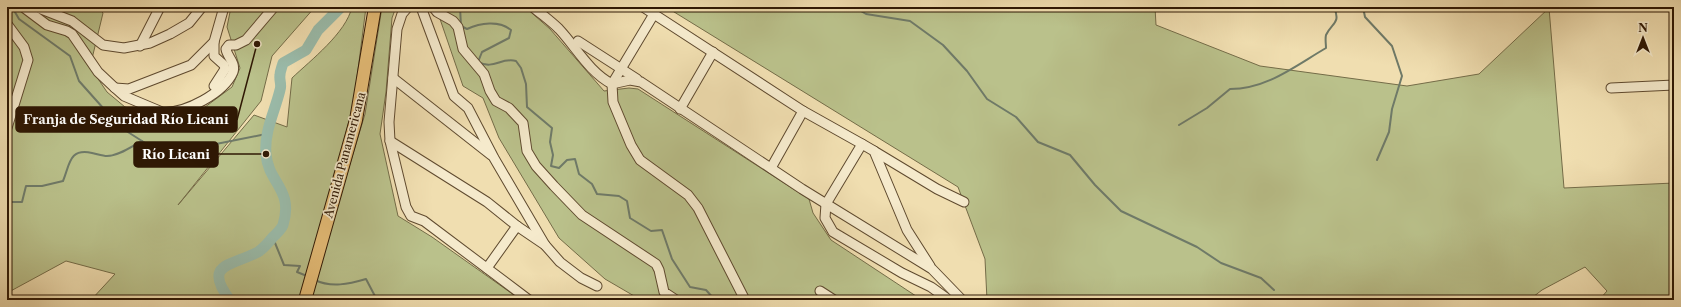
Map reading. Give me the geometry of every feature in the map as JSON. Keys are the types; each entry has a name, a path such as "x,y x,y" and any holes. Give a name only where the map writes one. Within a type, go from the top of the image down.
{"main road":[{"name":"Avenida Panamericana","path":"306,295 356,120 375,7"}],"street":[{"path":"22,7 47,25 72,34 98,72 124,96 162,112 176,112 194,107 226,81 233,71 233,65 226,49 229,45 236,45 246,40 274,7"},
{"path":"36,7 72,21 103,45 124,48 140,46 170,34 189,23 202,7"},
{"path":"140,46 160,7"},
{"path":"194,107 214,86 225,68 224,65 214,56 214,42 224,7"},
{"path":"408,7 402,14 397,28 389,122 390,140 406,207 411,216 424,221 529,300"},
{"path":"421,7 454,96 468,108 494,158 545,245 560,262 597,286"},
{"path":"434,7 437,12 453,21 458,27 463,49 484,74 490,91 496,101 509,108 523,123 527,151 536,166 582,215 656,264 659,270 664,292 676,300"},
{"path":"533,7 558,28 598,75 612,84 630,80 641,82"},
{"path":"643,7 804,111 937,189 964,202"},
{"path":"654,14 612,84 613,102 631,145 640,160 688,195 698,208 744,300"},
{"path":"7,24 24,47 28,60 7,128"},
{"path":"578,41 826,204 932,269"},
{"path":"115,88 128,89 192,65 214,42"},
{"path":"680,109 713,52"},
{"path":"393,78 494,158"},
{"path":"1611,88 1674,84"},
{"path":"771,168 804,111"},
{"path":"390,140 487,202 517,226 545,245"},
{"path":"862,144 826,204 825,218 833,232 902,273 931,287 950,300"},
{"path":"874,152 906,230 932,269 962,300"},
{"path":"487,268 517,226"},
{"path":"820,290 834,300"}],"green space":[{"path":"7,7 98,7 103,13 90,67 107,92 125,107 163,119 197,113 232,87 240,68 227,27 231,7 315,7 272,56 261,101 178,205 254,115 287,127 292,78 327,46 343,27 352,7 366,7 354,101 322,228 300,300 91,300 115,274 66,261 7,293"},
{"path":"382,7 396,7 392,18 386,92 380,134 398,216 432,237 521,300 309,300 365,114"},
{"path":"432,7 525,7 550,29 604,91 629,88 638,89 809,199 813,213 831,240 922,300 641,300 605,279 559,238 499,138 483,98 463,86 440,19"},
{"path":"666,7 1155,7 1156,25 1260,66 1407,86 1479,74 1549,8 1564,188 1674,183 1674,219 1671,230 1674,231 1674,293 1669,295 1668,300 1599,300 1607,291 1585,267 1542,290 1529,300 987,300 985,259 958,187"}],"waterway":[{"path":"12,7 19,19 70,56 79,81 120,127 142,141"},
{"path":"230,300 222,288 219,279 220,272 224,267 258,252 266,245 283,225 286,213 283,194 271,172 266,154 268,129 281,88 280,74 283,63 306,50 318,30 341,7"},
{"path":"460,7 461,26 467,29 483,24 495,24 511,30 509,38 482,52 478,62 489,65 511,60 516,61 521,68 526,84 527,107 552,128 550,142 553,155 551,166 559,168 567,160 575,159 579,174 592,184 597,194 619,196 627,201 630,218 651,231 662,230 672,259 690,287 706,290 715,300"},
{"path":"854,7 866,14 910,21 943,45 967,71 987,99 1016,117 1038,142 1070,155 1095,185 1121,211 1197,247 1221,263 1261,278 1274,290"},
{"path":"1179,125 1207,108 1230,89 1243,88 1268,81 1292,69 1326,48 1326,35 1337,17 1334,7"},
{"path":"1363,7 1365,17 1392,46 1402,76 1392,109 1389,132 1377,160"},
{"path":"7,202 22,202 26,186 42,186 63,181 69,163 75,155 79,153 84,152 112,156 121,153 142,141 159,151 201,147 266,134"},
{"path":"273,238 284,265 300,266 297,272 307,276"},
{"path":"315,280 334,285 347,284 366,279 377,300"}],"place":[{"name":"Franja de Seguridad Río Licani","path":"257,44"},
{"name":"Río Licani","path":"266,154"}]}
